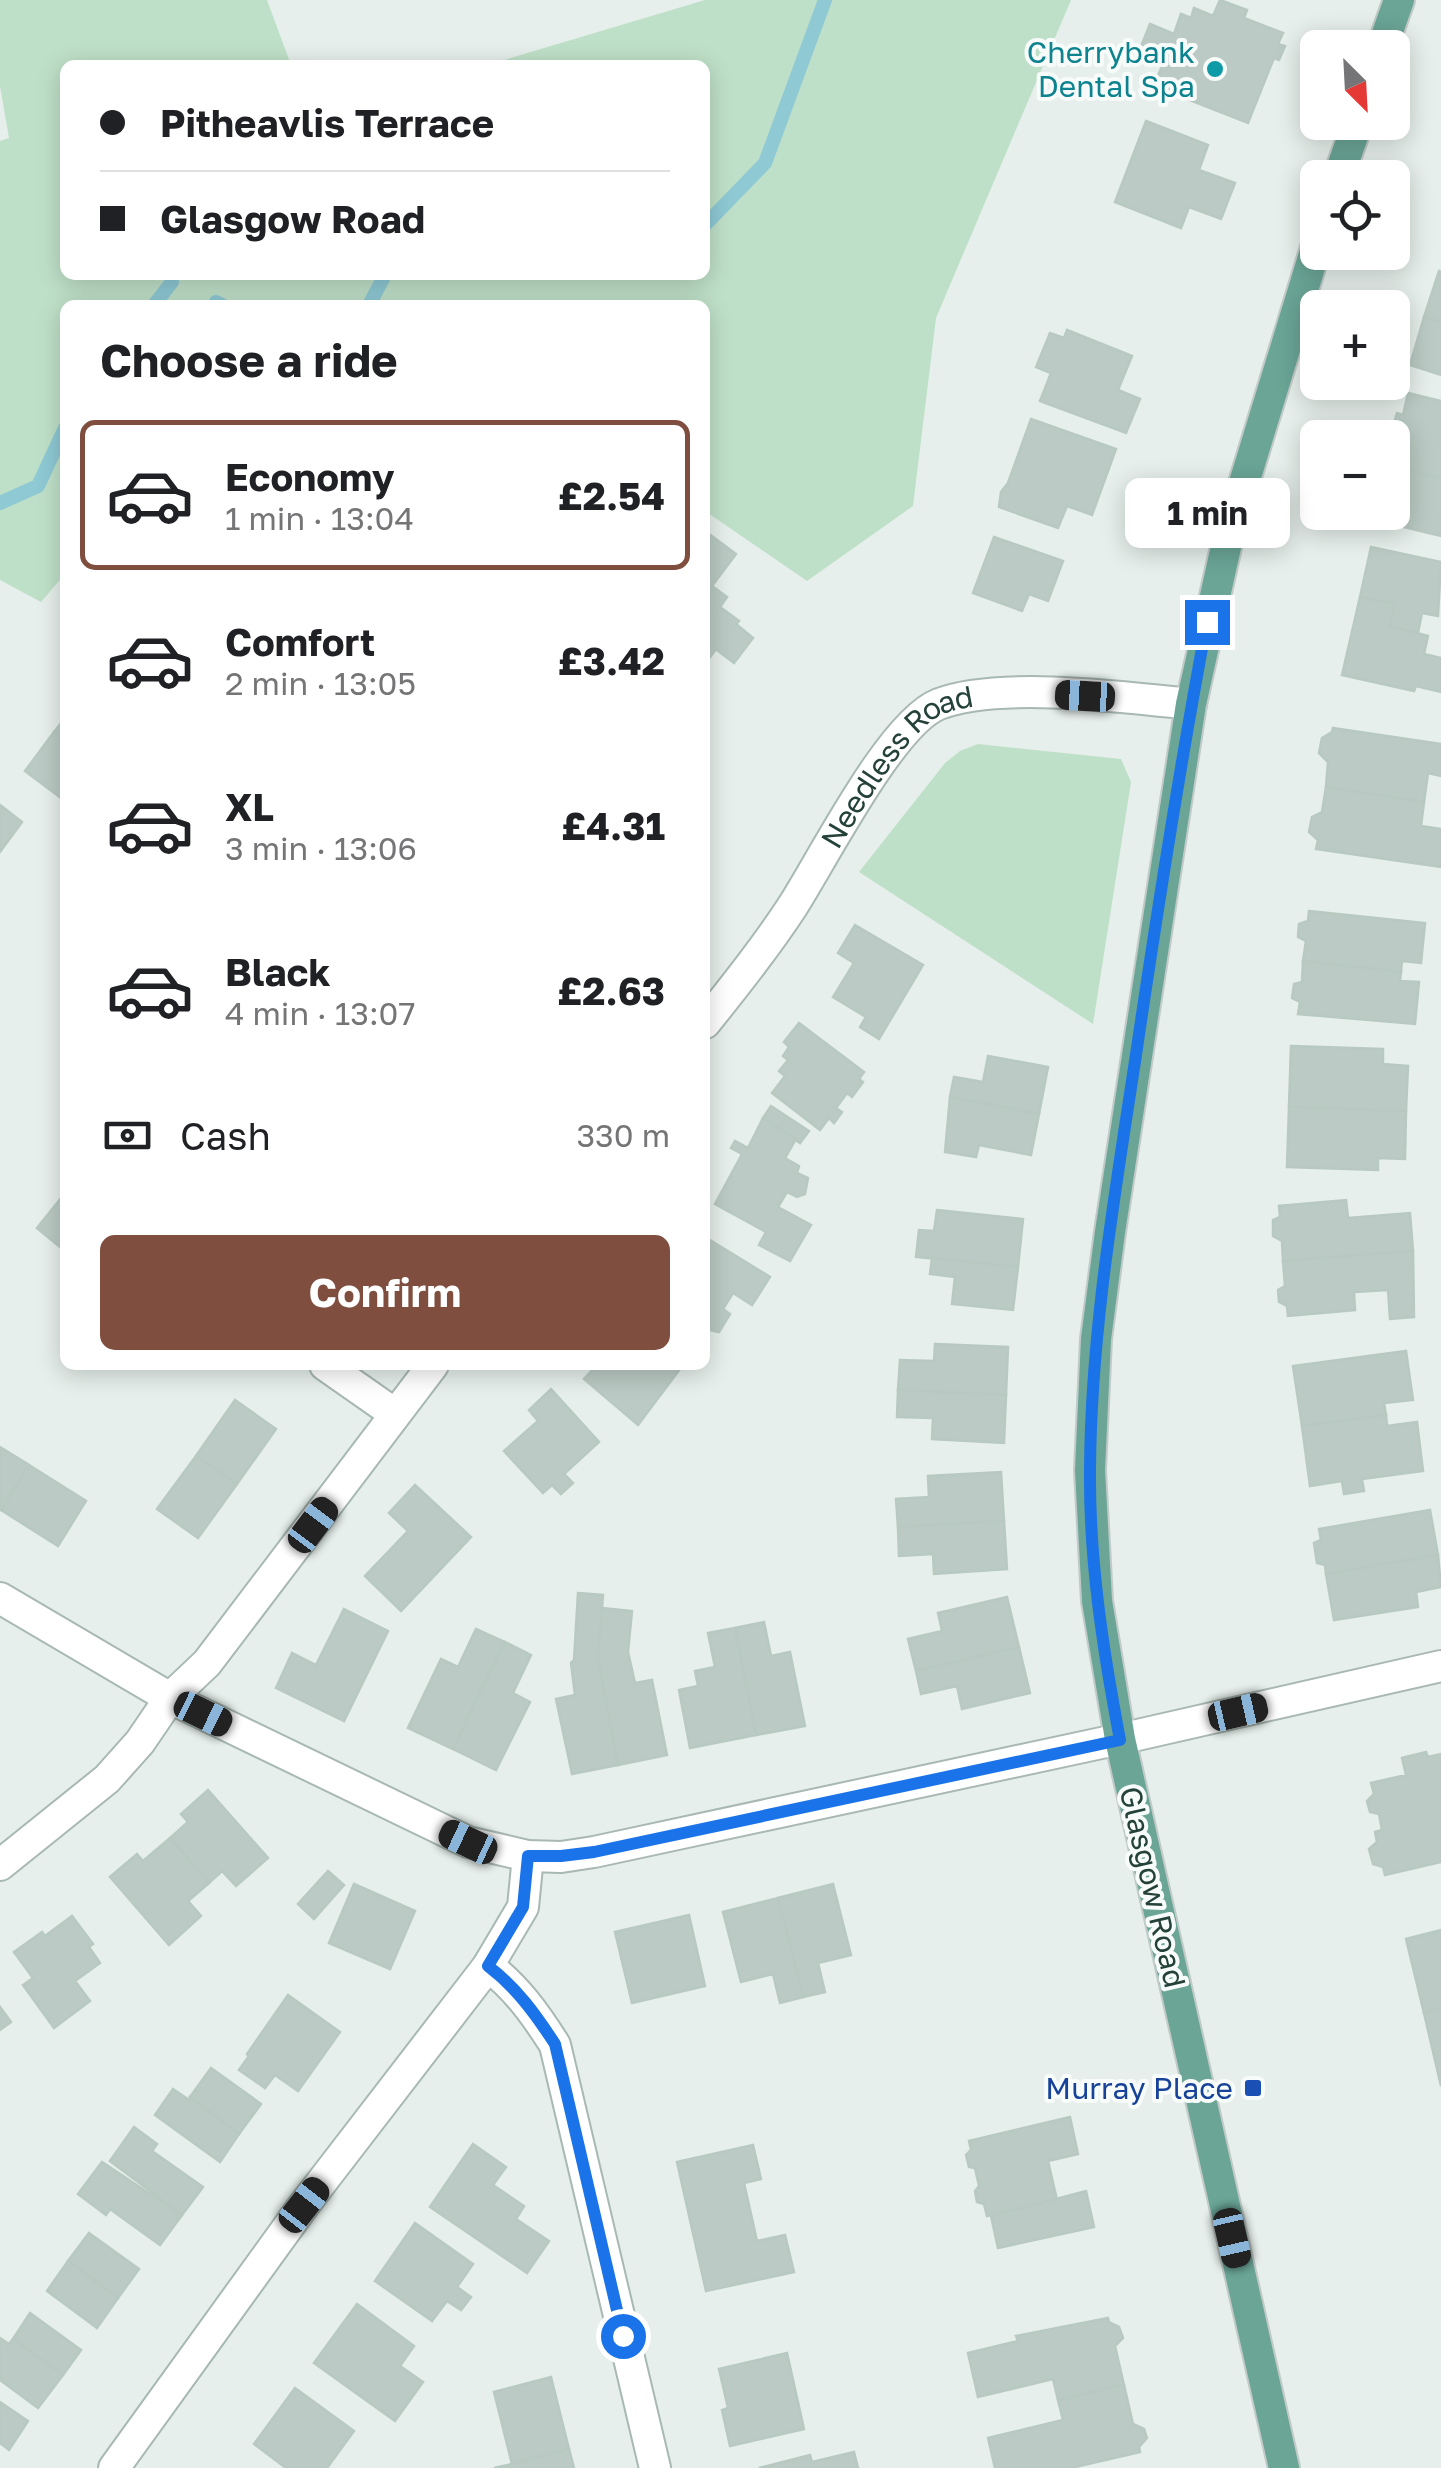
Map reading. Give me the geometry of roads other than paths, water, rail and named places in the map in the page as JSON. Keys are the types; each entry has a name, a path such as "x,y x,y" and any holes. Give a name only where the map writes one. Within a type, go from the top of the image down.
{"main road":[{"path":"1388,30 1399,0"},
{"name":"Glasgow Road","path":"1284,2468 1120,1740 1106,1667 1092,1532 1090,1470 1095,1354 1112,1212 1190,704 1230,529 1309,270"}],"street":[{"name":"Needless Road","path":"710,1016 790,910 888,751 910,723 936,705 968,696 1006,693 1190,704"},
{"path":"333,1370 395,1414"},
{"path":"0,1865 74,1810 108,1779 170,1698 207,1662 429,1370"},
{"path":"0,1598 170,1698 468,1842 528,1856 594,1852 1120,1740 1441,1666"},
{"path":"114,2468 304,2205 488,1966 523,1907 528,1856"},
{"path":"488,1966 532,2008 555,2044 655,2468"}],"waterway":[{"path":"710,220 765,163 825,0"},
{"path":"372,300 382,280"},
{"path":"158,300 172,282"},
{"path":"0,503 38,486 60,439"}],"place":[{"name":"Cherrybank Dental Spa","path":"1215,69"},
{"name":"Murray Place","path":"1253,2088"}]}
